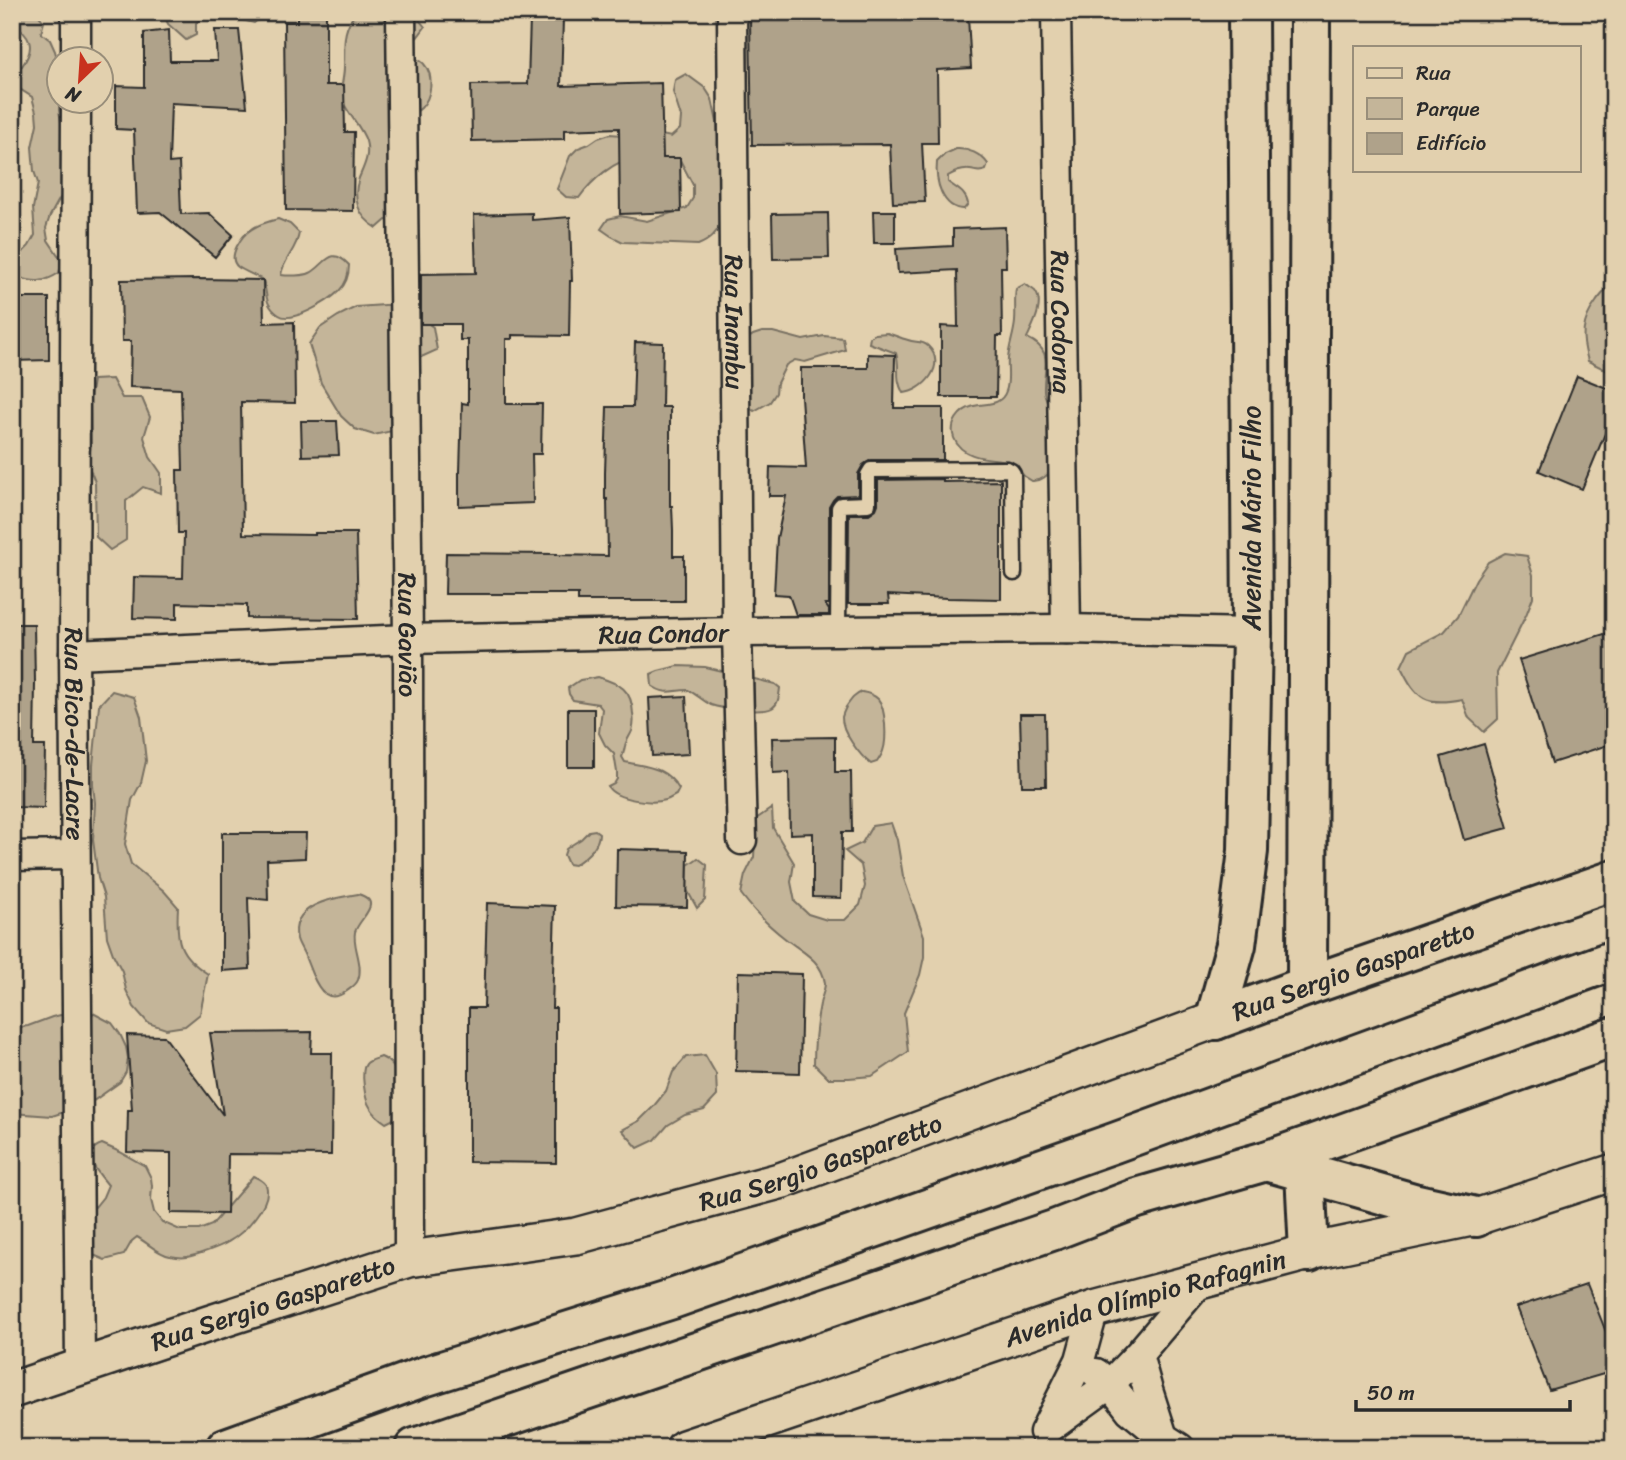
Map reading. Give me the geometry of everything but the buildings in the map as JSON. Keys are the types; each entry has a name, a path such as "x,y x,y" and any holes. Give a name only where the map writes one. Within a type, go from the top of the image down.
{"main road":[{"name":"Avenida Mário Filho","path":"1215,1020 1236,945 1248,850 1252,633 1248,12"},
{"path":"1307,986 1310,12"},
{"name":"Rua Sergio Gasparetto","path":"1215,1020 1614,880"},
{"path":"226,1448 422,1377 737,1276 1114,1143 1614,960"},
{"path":"415,1448 1054,1230 1137,1198 1266,1161 1614,1037"},
{"path":"1266,1161 1413,1203 1476,1217"},
{"path":"1305,1172 1309,1252"}],"street":[{"path":"76,12 76,46"},
{"name":"Rua Gavião","path":"401,12 408,639 410,1259"},
{"name":"Rua Inambu","path":"732,12 737,632 742,841"},
{"name":"Rua Codorna","path":"1056,12 1066,629"},
{"name":"Rua Bico-de-Lacre","path":"76,116 74,654 80,1366"},
{"name":"Rua Condor","path":"74,654 408,639 737,632 1066,629 1252,633"},
{"path":"12,856 75,855"},
{"name":"Rua Sergio Gasparetto","path":"12,1390 410,1259 576,1236 783,1180 1215,1020"},
{"name":"Avenida Olímpio Rafagnin","path":"684,1448 1094,1309 1309,1252 1476,1217 1614,1172"},
{"path":"1041,1440 1110,1384 1200,1282"},
{"path":"1041,1440 1080,1360 1094,1309"},
{"path":"1138,1355 1147,1387 1172,1442"},
{"path":"1080,1360 1110,1384 1130,1410 1172,1442"}],"lane":[{"path":"838,631 839,506 868,504 868,475 872,470 1011,471 1014,573"}],"green space":[{"path":"12,12 37,13 44,22 41,33 53,46 46,46 46,116 60,116 65,147 61,196 46,228 48,240 62,261 59,273 40,281 20,278 18,266 21,254 35,235 33,208 38,183 32,147 37,124 32,97 12,87 12,67 22,66 30,47 24,33 12,23"},
{"path":"163,12 262,12 264,15 254,23 205,15 196,23 196,35 186,40 168,24"},
{"path":"357,12 386,12 417,17 425,27 411,46 414,58 424,64 431,81 424,104 411,115 398,223 386,220 377,228 370,224 358,207 357,186 366,160 367,146 341,95 346,31"},
{"path":"686,74 705,88 712,99 717,122 723,221 713,236 698,245 623,242 601,229 608,219 620,216 647,221 687,208 693,198 693,185 680,160 636,158 620,162 596,179 579,198 566,197 557,189 570,156 578,148 598,138 610,134 647,132 671,137 680,129 681,117 673,92 675,80"},
{"path":"956,149 974,152 988,164 984,171 964,170 948,176 948,182 965,196 968,204 964,209 956,208 945,199 937,177 937,162"},
{"path":"278,219 290,224 299,233 281,275 307,274 332,256 337,256 349,265 347,279 339,291 301,314 285,317 270,307 263,280 238,267 234,258 237,246 248,232 261,224"},
{"path":"1614,280 1614,370 1606,370 1588,361 1584,330 1591,309"},
{"path":"1025,284 1038,296 1037,314 1027,338 1041,348 1046,360 1044,393 1052,424 1049,470 1040,480 1032,481 1011,461 978,457 964,450 958,445 953,433 956,418 964,411 974,406 997,402 1004,396 1015,322 1016,289"},
{"path":"399,304 433,327 437,350 419,358 414,379 392,431 374,435 355,429 341,416 321,383 309,344 320,328 356,307"},
{"path":"762,332 773,332 803,340 824,336 843,338 845,350 805,362 795,360 786,365 770,402 754,411 746,404 744,342"},
{"path":"887,333 923,343 933,353 934,369 925,383 918,388 903,393 896,353 869,343 870,337 875,334"},
{"path":"112,379 122,398 142,398 150,417 144,437 150,457 161,473 161,493 143,487 126,501 126,540 110,550 96,537 95,482 88,464 93,380"},
{"path":"1505,553 1527,556 1533,575 1533,597 1497,673 1498,719 1484,732 1469,718 1462,699 1440,702 1424,698 1412,687 1401,667 1409,650 1444,632 1458,616 1476,579 1488,562"},
{"path":"678,666 705,667 775,684 780,688 777,702 767,709 733,709 711,705 688,690 666,692 652,686 651,674"},
{"path":"598,677 618,685 630,699 634,718 622,757 625,762 662,772 674,781 679,789 676,795 666,800 644,801 618,795 608,787 617,779 617,772 614,754 599,733 602,709 598,704 573,700 568,688 580,680"},
{"path":"112,691 134,697 141,717 146,761 141,783 132,800 125,844 131,864 164,891 178,907 181,946 190,960 208,974 200,1014 185,1026 166,1029 148,1023 134,1007 107,937 104,897 98,878 93,840 93,765 99,705"},
{"path":"862,692 878,699 884,717 883,751 877,762 871,764 852,743 842,717 846,707"},
{"path":"772,808 773,828 794,863 791,882 795,902 808,914 827,920 845,920 860,905 865,886 861,865 845,851 862,843 872,826 891,823 903,876 924,936 924,957 920,975 904,1013 908,1052 872,1076 828,1078 814,1064 817,1019 825,986 823,975 811,958 781,935 741,894 745,875 754,857 756,819"},
{"path":"595,830 599,833 594,847 574,865 568,864 564,855 566,849 589,831"},
{"path":"698,858 707,865 705,900 697,908 687,890 688,865"},
{"path":"358,894 366,897 370,906 355,932 360,968 358,980 340,995 329,996 315,980 298,942 296,927 306,910 326,901"},
{"path":"91,1012 112,1023 126,1047 126,1072 120,1082 89,1104 52,1116 12,1113 12,1028 28,1026 65,1014"},
{"path":"705,1055 716,1074 717,1096 704,1110 685,1115 668,1125 655,1140 638,1148 622,1130 639,1121 653,1107 666,1091 673,1072 686,1057"},
{"path":"381,1057 393,1067 398,1090 395,1115 386,1123 375,1114 368,1103 363,1079 366,1064"},
{"path":"102,1144 145,1166 151,1178 154,1212 162,1222 180,1230 199,1230 212,1225 253,1176 266,1185 265,1200 255,1217 241,1232 228,1242 208,1251 185,1257 170,1256 157,1251 137,1237 124,1255 105,1260 91,1254 91,1212 103,1197 108,1185 91,1158 95,1148"}]}
